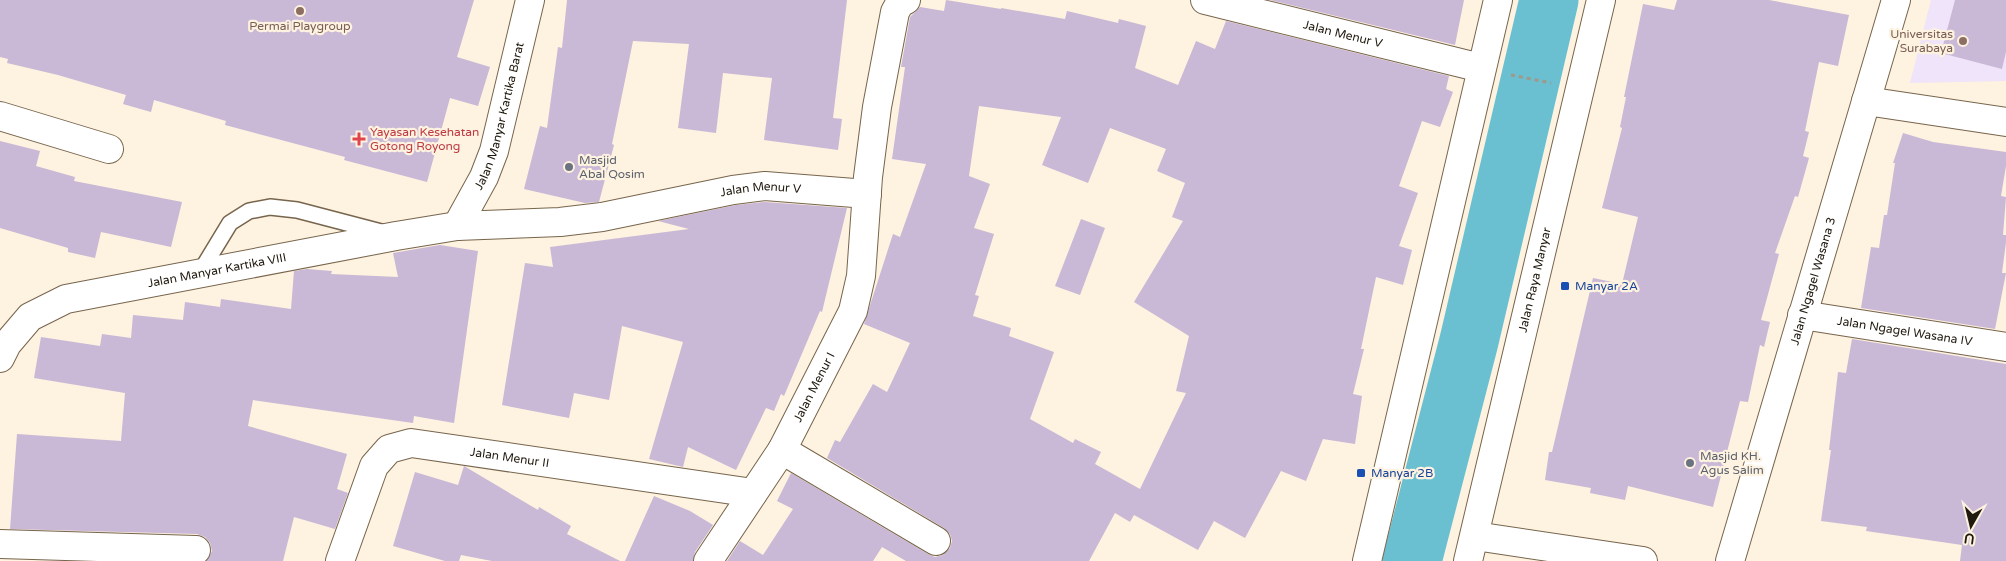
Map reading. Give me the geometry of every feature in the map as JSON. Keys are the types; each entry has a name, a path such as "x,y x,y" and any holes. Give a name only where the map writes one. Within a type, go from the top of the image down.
{"street":[{"name":"Jalan Manyar Kartika Barat","path":"457,226 484,177 494,151 530,0"},
{"path":"867,194 877,106 895,12 900,3 906,0"},
{"name":"Jalan Menur V","path":"1205,0 1492,71"},
{"path":"1368,561 1492,71 1498,0"},
{"name":"Jalan Raya Manyar","path":"1472,548 1601,0"},
{"name":"Jalan Ngagel Wasana 3","path":"1730,561 1896,0"},
{"path":"1866,101 2006,122"},
{"path":"0,116 109,149"},
{"name":"Jalan Menur V","path":"457,226 560,222 602,217 733,190 765,186 867,194"},
{"name":"Jalan Menur I","path":"708,561 782,450 853,311 861,276 867,194"},
{"name":"Jalan Manyar Kartika VIII","path":"0,358 7,344 30,317 66,299 457,226"},
{"name":"Jalan Ngagel Wasana IV","path":"1802,315 2006,347"},
{"name":"Jalan Menur II","path":"340,561 374,466 389,448 411,444 753,493"},
{"path":"782,450 936,541"},
{"path":"0,544 196,550"},
{"path":"1472,548 1643,561"}],"lane":[{"path":"199,274 230,223 249,211 270,207 297,210 396,236"}],"path":[{"path":"1492,71 1550,83"}],"shaded area":[{"name":"Universitas Surabaya","path":"1931,0 2006,0 2006,81 1910,83"}],"building":[{"path":"0,0 474,0 457,57 490,67 478,106 450,98 427,182 344,160 345,157 225,125 226,121 154,100 151,112 123,104 126,95 58,75 7,63 8,59 0,57"},
{"path":"567,0 847,0 833,118 842,119 838,150 764,140 772,78 723,73 716,133 678,128 689,44 633,41 612,144 614,145 599,202 585,203 524,189 540,126 547,128 558,47 562,48"},
{"path":"946,0 1065,19 1067,11 1118,23 1119,19 1146,26 1135,68 1178,85 1196,41 1215,49 1226,21 1449,76 1446,89 1453,92 1440,127 1422,121 1399,186 1418,193 1399,246 1412,250 1403,285 1376,277 1361,349 1364,349 1353,394 1362,396 1355,444 1323,439 1306,481 1281,471 1245,538 1214,521 1198,550 1134,515 1130,522 1115,513 1089,561 906,561 882,547 873,561 727,561 740,541 763,555 793,509 777,501 791,473 928,554 935,557 943,555 950,548 952,541 950,534 944,528 827,458 835,440 840,442 873,384 887,392 910,343 864,324 893,234 900,237 926,164 892,159 905,67 901,67 910,17 920,7 944,11","holes":["979,106 1061,117 1042,165 1088,183 1110,128 1166,149 1157,171 1185,183 1172,217 1183,221 1134,302 1189,336 1176,391 1186,393 1140,489 1095,464 1101,452 1075,439 1073,443 1030,419 1054,352 1009,336 1011,328 973,316 979,296 975,295 994,234 974,228 990,184 969,176"]},
{"path":"1270,0 1464,0 1455,45"},
{"path":"1677,0 1769,0 1849,15 1838,66 1819,62 1805,131 1809,132 1803,156 1809,158 1798,197 1795,196 1775,253 1779,254 1761,320 1770,322 1764,347 1760,345 1748,402 1740,401 1713,507 1628,486 1625,500 1590,493 1591,488 1545,480 1549,452 1552,452 1593,278 1622,284 1638,217 1602,208 1622,128 1620,127 1626,97 1624,97 1643,4 1674,10"},
{"path":"1955,0 2006,0 2006,52 2002,69 1941,53"},
{"path":"1903,133 1933,142 2006,152 2006,166 2001,196 2006,197 2003,235 2006,235 2006,242 2002,273 2006,273 1995,329 1861,308 1871,247 1879,248 1884,215 1887,215 1895,163 1893,163"},
{"path":"0,141 40,151 36,166 75,177 74,181 182,202 171,247 101,232 95,258 68,252 68,248 0,228"},
{"path":"765,202 847,208 822,312 820,311 784,396 781,394 774,411 766,408 736,470 688,447 683,467 649,459 683,342 622,326 609,400 574,393 569,418 502,405 525,263 553,267 550,247 689,229 658,221 736,205"},
{"path":"1081,219 1105,228 1080,295 1055,286"},
{"path":"440,245 478,251 454,423 414,416 413,423 253,400 248,426 347,454 337,489 348,493 335,529 294,517 283,561 206,561 212,551 210,543 205,537 197,534 10,529 17,434 121,441 125,393 34,378 41,337 100,346 102,334 131,338 133,315 183,320 185,302 220,307 221,299 291,309 294,271 307,269 332,271 331,274 398,277 393,253"},
{"path":"1852,339 2006,364 2006,561 1960,561 1962,545 1866,531 1867,527 1821,521 1831,450 1829,450 1838,372 1846,373"},
{"path":"464,466 538,510 539,507 571,526 567,534 620,561 492,561 461,555 459,561 445,561 393,546 415,472 458,485"},
{"path":"654,496 690,511 713,525 695,552 693,561 625,561"}],"waterway":[{"path":"1412,561 1469,341 1549,0"}],"place":[{"name":"Permai Playgroup","path":"300,11"},
{"name":"Universitas Surabaya","path":"1963,41"},
{"name":"Yayasan Kesehatan Gotong Royong","path":"359,139"},
{"name":"Masjid Abal Qosim","path":"569,167"},
{"name":"Manyar 2A","path":"1565,286"},
{"name":"Masjid KH. Agus Salim","path":"1690,463"},
{"name":"Manyar 2B","path":"1361,473"}]}
